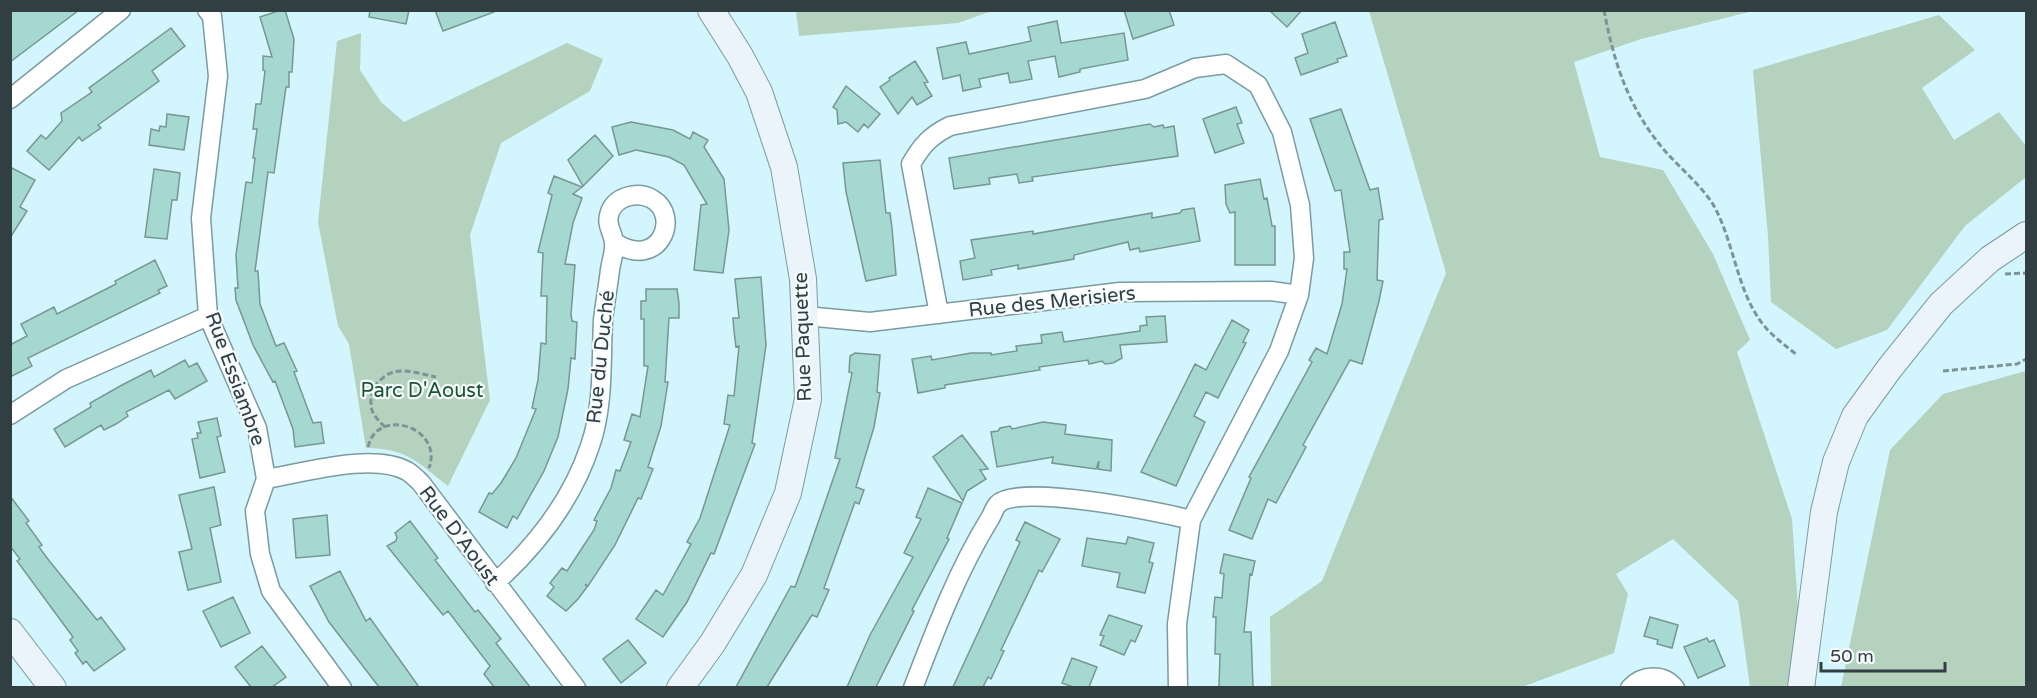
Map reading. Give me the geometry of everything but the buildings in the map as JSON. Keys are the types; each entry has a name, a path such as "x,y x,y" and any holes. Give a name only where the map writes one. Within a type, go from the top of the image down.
{"street":[{"path":"10,99 121,10"},
{"name":"Rue Essiambre","path":"207,10 212,15 218,76 201,218 208,315 257,428 266,479 255,512 260,554 272,591 342,687"},
{"name":"Rue Paquette","path":"680,687 712,644 754,574 788,493 808,399 806,316 790,192 776,138 749,74 711,10"},
{"path":"939,314 911,164 922,145 932,134 950,126 1145,88 1195,68 1226,64 1258,85 1282,132 1300,205 1304,258 1299,295 1279,351 1191,520 1178,624 1178,687"},
{"path":"1801,687 1824,512 1836,462 1855,416 1901,352 1941,304 1990,259 2026,235"},
{"name":"Rue du Duché","path":"495,583 527,555 562,506 590,446 601,387 604,317 614,242"},
{"name":"Rue des Merisiers","path":"806,316 870,322 1120,292 1271,291 1299,295"},
{"path":"10,415 66,379 208,315"},
{"name":"Rue D'Aoust","path":"266,479 367,463 389,465 408,471 421,483 576,687"},
{"path":"913,687 970,551 998,504 1011,497 1063,497 1169,514 1191,520"},
{"path":"15,648 53,687"},
{"path":"1630,687 1637,680 1654,676 1671,682 1675,687"}],"path":[{"path":"1604,10 1617,69 1628,96 1664,150 1713,204 1725,229 1750,301 1765,327 1797,355"},
{"path":"1999,275 2008,269"},
{"path":"1942,371 2017,364 2026,358"},
{"path":"385,428 374,416 370,405 376,384 383,377 402,370 436,377"},
{"path":"367,463 368,444 379,430 409,425 423,435 430,451 430,465 421,483"}],"green space":[{"path":"796,10 992,11 958,23 799,36"},
{"path":"1369,11 1753,11 1641,39 1574,62 1600,157 1663,170 1713,254 1750,340 1737,352 1792,519 1800,638 1789,687 1750,687 1738,601 1673,539 1616,574 1628,594 1614,653 1522,687 1271,687 1270,617 1322,581 1446,273"},
{"path":"1939,15 1975,50 1922,88 1954,140 1999,112 2026,146 2026,177 1965,226 1887,330 1836,349 1771,302 1768,236 1753,70"},
{"name":"Parc D'Aoust","path":"361,33 360,70 381,102 404,122 567,43 603,59 590,91 501,143 470,235 490,400 448,486 410,458 391,451 366,448 349,344 338,326 318,222 337,41"},
{"path":"2026,371 2026,687 1841,687 1890,450 1943,394"}]}
